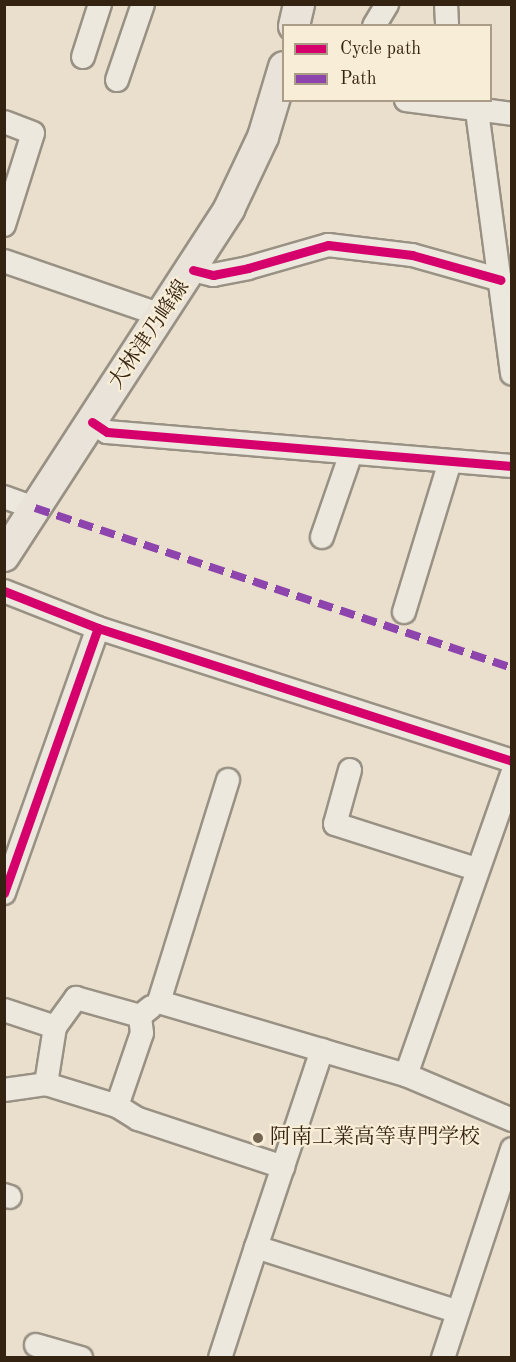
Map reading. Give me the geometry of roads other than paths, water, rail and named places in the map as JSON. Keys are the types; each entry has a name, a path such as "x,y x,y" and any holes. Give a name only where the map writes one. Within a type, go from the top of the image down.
{"main road":[{"path":"294,24 299,4"},
{"name":"大林津乃峰線","path":"4,556 193,270 263,137 282,75"}],"street":[{"path":"82,57 100,4"},
{"path":"117,80 143,4"},
{"path":"375,24 387,4"},
{"path":"446,4 447,24"},
{"path":"427,102 469,106 512,114"},
{"path":"469,106 501,280 512,374"},
{"path":"4,225 33,133 5,122"},
{"path":"193,270 213,274 248,268 328,245 412,255 501,280"},
{"path":"4,261 164,316"},
{"path":"92,422 107,432 350,456 512,466"},
{"path":"322,537 350,456"},
{"path":"404,612 450,462"},
{"path":"4,497 35,508"},
{"path":"4,591 98,628 512,760"},
{"path":"4,893 98,628"},
{"path":"350,770 335,824 476,869"},
{"path":"406,1075 476,869 512,774"},
{"path":"140,1016 159,1002 228,780"},
{"path":"46,1084 55,1027 76,998 140,1016"},
{"path":"159,1002 406,1075 512,1120"},
{"path":"4,1010 55,1027"},
{"path":"117,1106 142,1033 140,1016"},
{"path":"220,1358 322,1050"},
{"path":"4,1090 46,1084 117,1106 138,1119 283,1167"},
{"path":"443,1358 512,1149"},
{"path":"256,1247 458,1312"},
{"path":"36,1344 81,1358"}],"place":[{"name":"阿南工業高等専門学校","path":"258,1138"}]}
